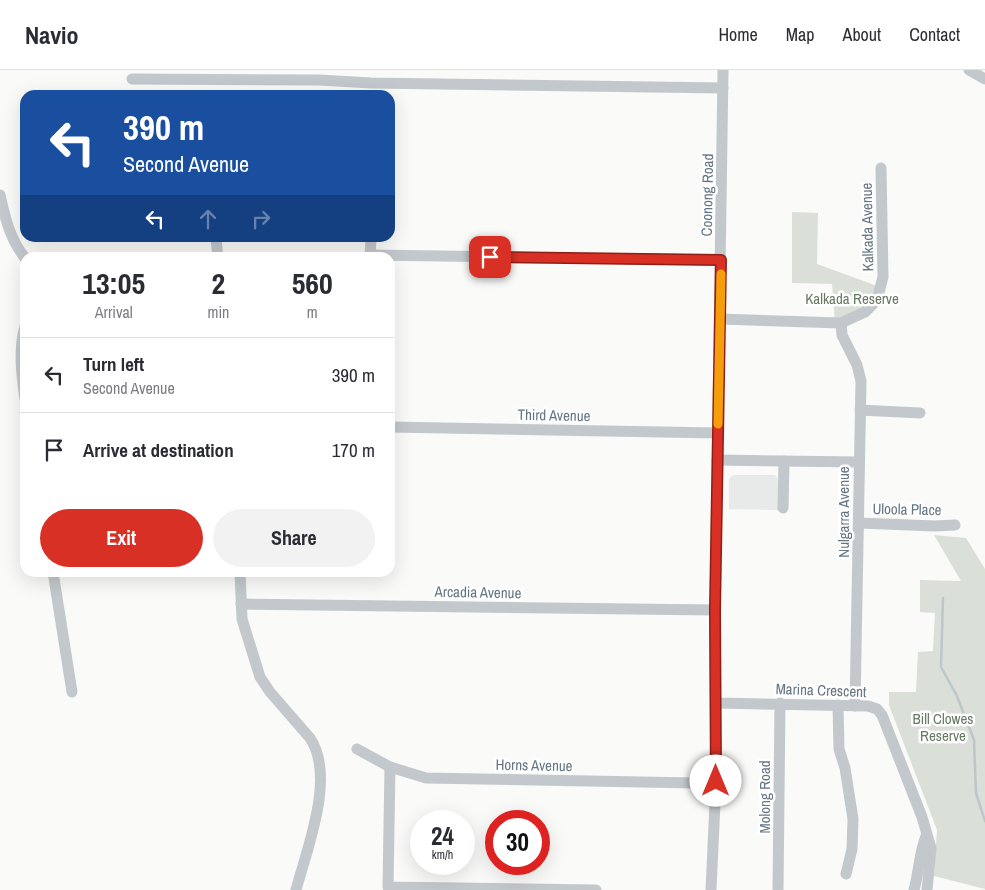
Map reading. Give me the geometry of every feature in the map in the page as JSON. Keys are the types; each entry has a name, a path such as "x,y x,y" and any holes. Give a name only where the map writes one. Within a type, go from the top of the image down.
{"street":[{"name":"Coonong Road","path":"711,890 716,781 715,610 723,70"},
{"path":"969,70 985,79"},
{"path":"132,79 319,75 371,89 723,88"},
{"name":"Kalkada Avenue","path":"720,320 841,323 865,312 877,300 883,277 881,168"},
{"path":"0,195 6,222 12,238 21,252"},
{"path":"395,256 721,260"},
{"name":"Nulgarra Avenue","path":"841,323 842,335 857,366 860,377 855,706"},
{"path":"860,410 920,412"},
{"name":"Third Avenue","path":"395,427 718,433"},
{"path":"718,460 858,462"},
{"path":"783,508 784,461"},
{"name":"Uloola Place","path":"859,523 955,525"},
{"path":"54,577 72,692"},
{"path":"240,577 240,604 244,631 260,677 270,692 310,738 315,746 319,761 321,783 319,805 296,890"},
{"name":"Arcadia Avenue","path":"240,604 715,610"},
{"name":"Marina Crescent","path":"716,703 838,705 873,707 880,712 922,817 931,848 926,890"},
{"name":"Molong Road","path":"778,890 780,703"},
{"path":"838,705 839,749 845,768 853,819 852,849 846,874"},
{"name":"Horns Avenue","path":"357,749 390,767 417,776 435,779 695,783 716,781"},
{"path":"390,767 388,887 596,890"},
{"name":"Marina Crescent","path":"914,890 922,847 926,836"}],"shaded area":[{"path":"733,475 775,475 779,480 779,510 729,509 729,479"}],"green space":[{"name":"Kalkada Reserve","path":"792,212 818,213 817,264 880,287 877,300 835,323 832,284 792,283"},
{"name":"Bill Clowes Reserve","path":"934,535 966,538 985,569 985,889 934,876 937,830 889,705 889,692 916,692 918,652 933,651 935,613 920,612 920,580 961,581"}],"waterway":[{"path":"943,598 941,667 957,696 974,740 976,793 985,821"}],"slow traffic":[{"path":"718,424 721,274"}],"route":[{"path":"490,257 721,260 715,610 716,781"}]}
